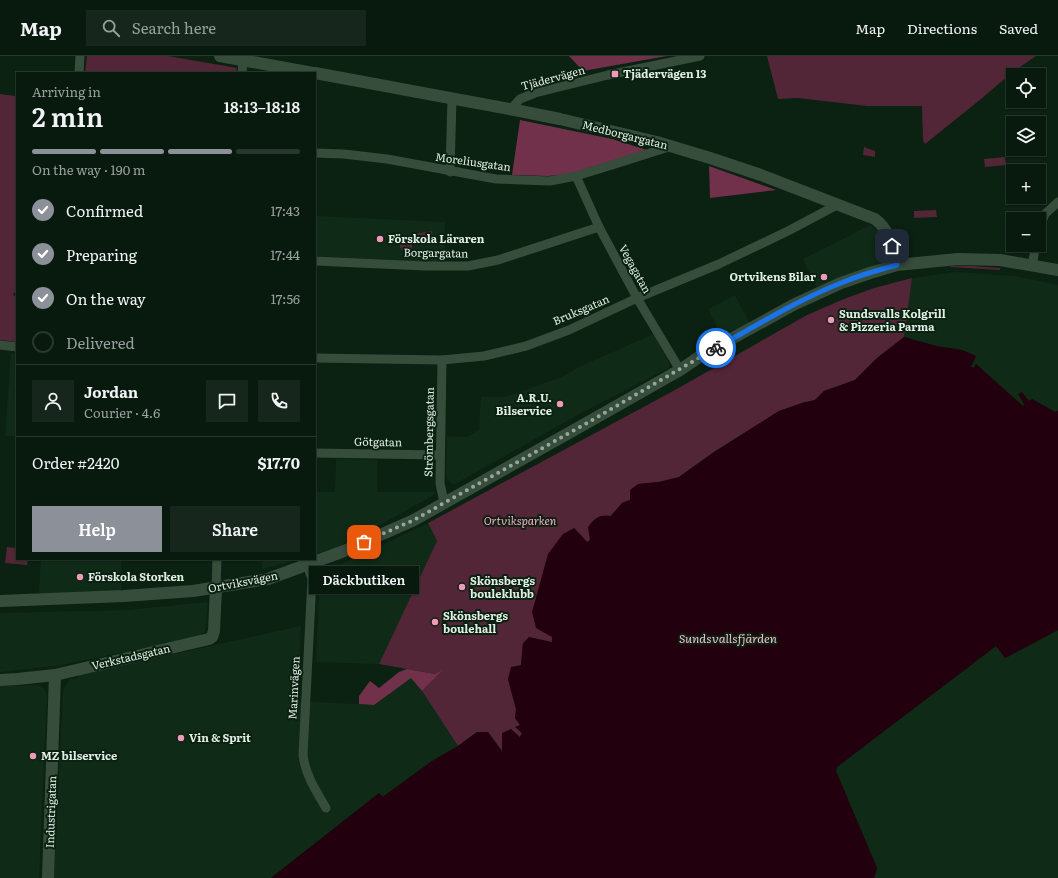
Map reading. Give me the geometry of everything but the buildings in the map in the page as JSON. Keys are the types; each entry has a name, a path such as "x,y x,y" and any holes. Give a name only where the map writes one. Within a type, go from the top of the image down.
{"street":[{"path":"79,72 80,56"},
{"name":"Medborgargatan","path":"220,56 238,58 309,72"},
{"name":"Tjädervägen","path":"511,109 520,99 535,93 700,56"},
{"path":"238,58 242,72"},
{"name":"Medborgargatan","path":"316,73 560,119 672,146 761,175 866,215 880,222 887,232 897,265"},
{"path":"450,172 452,98"},
{"name":"Moreliusgatan","path":"316,153 372,157 496,179 550,181 576,176 672,146"},
{"name":"Vegagatan","path":"576,176 599,227 680,370"},
{"path":"1046,213 1058,202"},
{"name":"Bruksgatan","path":"316,358 442,360 484,356 526,346 569,330 638,298 726,261 788,231 837,204"},
{"name":"Borgargatan","path":"316,261 432,267 468,266 498,260 599,227"},
{"path":"1032,265 1035,252"},
{"name":"Ortviksvägen","path":"0,601 124,596 194,591 268,579 379,536 414,520 795,304 854,278 897,265 958,259 1000,260 1058,270"},
{"path":"0,345 16,347"},
{"name":"Strömbergsgatan","path":"442,360 440,483 444,503"},
{"name":"Götgatan","path":"316,453 440,455"},
{"path":"216,588 217,560"},
{"name":"Marinvägen","path":"307,565 312,579 303,755 304,764 313,787 326,808"},
{"name":"Verkstadsgatan","path":"0,680 55,674 209,639 212,637 214,631 216,588"},
{"name":"Industrigatan","path":"48,878 55,674"}],"shaded area":[{"path":"569,56 667,56 583,71"},
{"path":"520,120 612,139 647,150 569,174 548,176 512,175"},
{"path":"709,166 776,190 710,198"},
{"name":"Förskola Läraren","path":"316,216 445,222 444,263 316,256"},
{"path":"870,225 880,236 885,257 878,267 817,289 803,259"},
{"path":"956,272 1015,276 1058,285 1058,411 1055,412 1032,399 1023,406 975,364 974,368 970,367 976,356 962,350 936,346 904,337 912,278"},
{"path":"735,295 750,324 723,339 708,309"},
{"path":"654,334 670,365 669,368 581,413 455,484 448,480 446,475 447,436 467,437 479,430 481,397 505,397 562,377 581,366"},
{"path":"11,353 16,354 16,436 5,436"},
{"path":"336,459 377,460 377,492 435,492 434,495 364,534 335,548 316,554 316,492 335,492"},
{"path":"428,523 437,541 379,664 316,662 320,574"},
{"name":"Förskola Storken","path":"41,560 121,560 121,589 119,591 41,595 39,592"},
{"path":"262,560 297,560 262,569"},
{"path":"208,603 205,631 200,636 62,665 0,672 0,613 129,610"},
{"path":"301,626 298,701 374,705 411,678 422,691 458,746 432,761 382,797 379,793 271,878 54,878 63,690 70,679 79,678 78,675"},
{"path":"1058,630 1058,878 874,878 877,868 836,771 837,767 996,646 1006,658"},
{"path":"407,669 435,674 443,670 422,691 411,678 374,705 359,704 359,696 370,681 379,688 399,672"},
{"path":"0,686 41,686 47,695 39,878 0,878"}],"green space":[{"path":"87,56 168,56 237,68 236,72 85,72"},
{"path":"767,56 1036,56 1018,68 1006,68 1006,78 925,144 923,140 922,106 867,106 798,98 778,99"},
{"path":"16,91 16,290 13,295 16,296 16,342 0,340 0,94 15,96"},
{"path":"864,147 875,151 875,157 863,155"},
{"path":"1005,157 1006,165 985,167 984,159"},
{"path":"936,210 937,217 914,218 914,211"},
{"path":"432,231 433,241 424,241 421,235 417,236 418,242 412,244 412,252 403,251 400,247 399,241 406,236"},
{"path":"950,266 1000,268 1000,270 951,267"},
{"name":"Ortviksparken","path":"912,278 904,337 877,358 855,380 824,391 815,400 779,411 714,452 679,477 659,482 638,484 630,500 622,503 587,542 574,528 552,642 523,643 521,665 508,679 516,709 515,718 521,725 516,727 522,733 520,737 502,752 488,732 477,732 458,746 422,691 442,671 435,674 379,664 437,541 428,523 675,390 807,315 874,288"},
{"path":"7,547 16,548 16,560 28,560 27,565 5,563"}],"water":[{"name":"Sundsvallsfjärden","path":"904,337 936,346 962,350 976,356 971,367 974,368 976,364 1023,406 1024,404 1018,394 1022,392 1029,401 1032,399 1055,412 1058,411 1058,630 1005,658 996,646 837,767 836,771 877,868 874,878 271,878 379,793 383,797 432,761 458,746 477,732 488,732 502,751 502,733 511,729 520,737 522,733 515,727 520,725 515,718 516,709 508,679 511,667 521,665 523,643 529,637 552,642 552,637 536,628 532,612 548,554 563,534 574,528 587,542 590,540 588,527 595,519 600,516 611,516 622,503 630,500 630,490 638,484 659,482 679,477 714,452 779,411 815,400 824,391 855,380 877,358"}],"way so far":[{"path":"364,542 414,520 589,422 716,348"}],"place":[{"name":"Tjädervägen 13","path":"615,74"},
{"name":"Förskola Läraren","path":"380,239"},
{"name":"Ortvikens Bilar","path":"824,277"},
{"name":"Sundsvalls Kolgrill & Pizzeria Parma","path":"831,320"},
{"name":"A.R.U. Bilservice","path":"560,404"},
{"name":"Däckbutiken","path":"364,542"},
{"name":"Förskola Storken","path":"80,577"},
{"name":"Skönsbergs bouleklubb","path":"462,587"},
{"name":"Skönsbergs boulehall","path":"435,622"},
{"name":"Vin & Sprit","path":"181,738"},
{"name":"MZ bilservice","path":"33,756"}],"route":[{"path":"716,348 795,304 822,291 854,278 897,265 892,246"}]}
